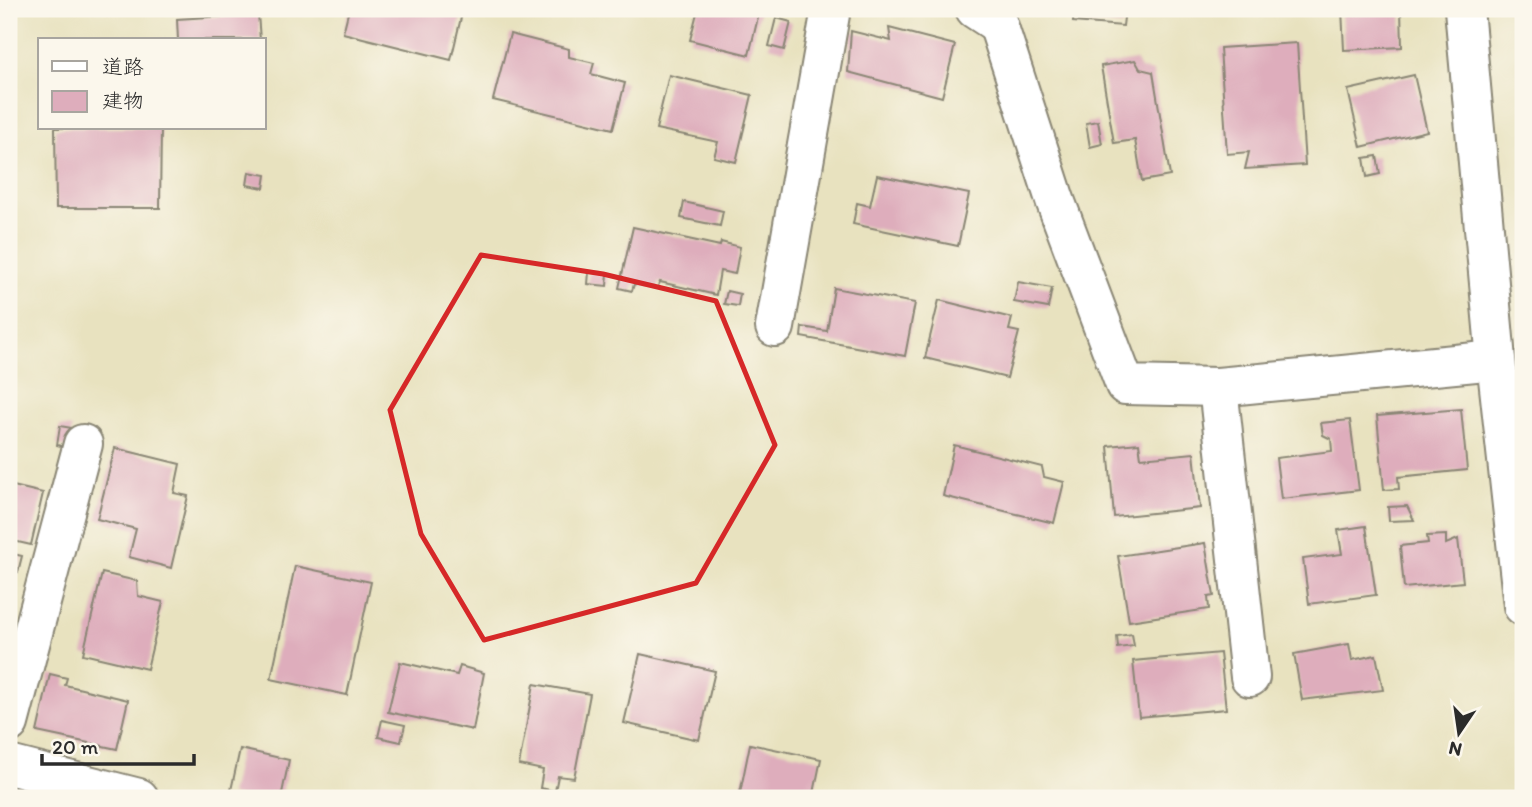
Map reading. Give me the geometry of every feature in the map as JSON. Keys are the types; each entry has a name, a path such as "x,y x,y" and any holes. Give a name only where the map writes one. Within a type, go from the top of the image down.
{"street":[{"path":"775,327 831,9"},
{"path":"975,9 998,24 1055,200 1125,385 1218,387 1496,360"},
{"path":"1464,9 1496,360 1523,606"},
{"path":"1218,387 1250,677"},
{"path":"9,723 83,444"},
{"path":"9,765 139,798"}],"highlighted area":[{"path":"481,255 603,274 716,301 775,445 696,583 484,640 421,534 390,410"}],"building":[{"path":"349,9 463,9 451,60 343,33"},
{"path":"698,9 760,9 749,55 690,40"},
{"path":"1074,9 1125,9 1123,26 1073,22"},
{"path":"1342,9 1401,9 1402,47 1344,50"},
{"path":"258,14 260,38 178,38 177,19"},
{"path":"776,18 791,22 784,50 769,46"},
{"path":"889,28 955,45 942,97 848,72 851,31 891,41"},
{"path":"510,34 569,49 569,57 594,63 591,74 625,83 613,129 493,100"},
{"path":"1297,43 1305,165 1245,169 1249,152 1227,154 1220,48"},
{"path":"1135,60 1140,69 1153,72 1170,176 1142,181 1135,140 1114,143 1101,66"},
{"path":"669,75 752,95 736,162 714,157 718,142 656,129"},
{"path":"1414,75 1427,131 1361,147 1348,90"},
{"path":"1098,121 1102,144 1090,147 1086,123"},
{"path":"55,130 161,130 160,208 56,208"},
{"path":"1377,156 1380,174 1367,177 1364,158"},
{"path":"249,172 266,175 264,188 247,185"},
{"path":"877,175 969,194 958,246 853,224 857,203 870,206"},
{"path":"684,202 723,211 720,226 681,218"},
{"path":"633,227 720,246 721,242 740,247 735,274 720,271 716,295 660,282 657,288 634,284 632,291 619,288"},
{"path":"589,272 608,273 607,286 588,284"},
{"path":"1018,282 1052,288 1048,308 1014,302"},
{"path":"834,288 915,303 905,356 801,337 802,327 827,331"},
{"path":"727,291 740,294 738,306 724,304"},
{"path":"939,300 1012,318 1009,330 1019,332 1007,378 925,358"},
{"path":"1461,409 1467,470 1398,477 1399,489 1384,490 1377,416"},
{"path":"1350,420 1359,490 1281,499 1276,458 1332,451 1331,439 1323,435 1321,423"},
{"path":"60,426 72,428 68,448 57,445"},
{"path":"1139,443 1141,458 1194,453 1200,508 1114,517 1108,446"},
{"path":"954,445 1042,467 1044,477 1064,482 1054,523 943,496"},
{"path":"115,448 180,464 174,493 188,496 171,568 129,557 136,529 97,519"},
{"path":"9,485 43,493 31,545 9,540"},
{"path":"1407,506 1414,520 1389,521 1388,507"},
{"path":"1366,526 1376,595 1309,604 1303,559 1342,554 1338,530"},
{"path":"1446,535 1446,544 1458,539 1463,582 1404,588 1400,546 1428,543 1427,536"},
{"path":"1205,543 1214,596 1208,597 1209,609 1129,621 1118,556"},
{"path":"9,553 22,556 18,572 9,570"},
{"path":"295,566 371,582 347,695 271,679"},
{"path":"102,573 137,581 138,596 163,602 147,669 83,654"},
{"path":"1132,634 1134,646 1118,648 1117,636"},
{"path":"1349,644 1352,660 1376,655 1383,690 1302,700 1294,654"},
{"path":"1220,653 1226,709 1139,717 1133,661"},
{"path":"640,654 715,671 699,740 624,723"},
{"path":"400,662 457,675 460,666 484,673 473,730 388,712"},
{"path":"50,674 67,678 65,685 128,700 117,749 37,732"},
{"path":"534,684 590,694 574,778 558,776 555,791 540,788 543,770 519,765"},
{"path":"382,720 405,725 401,742 378,737"},
{"path":"750,744 821,759 813,798 739,798"},
{"path":"240,749 289,760 281,798 243,798 230,795"}]}
